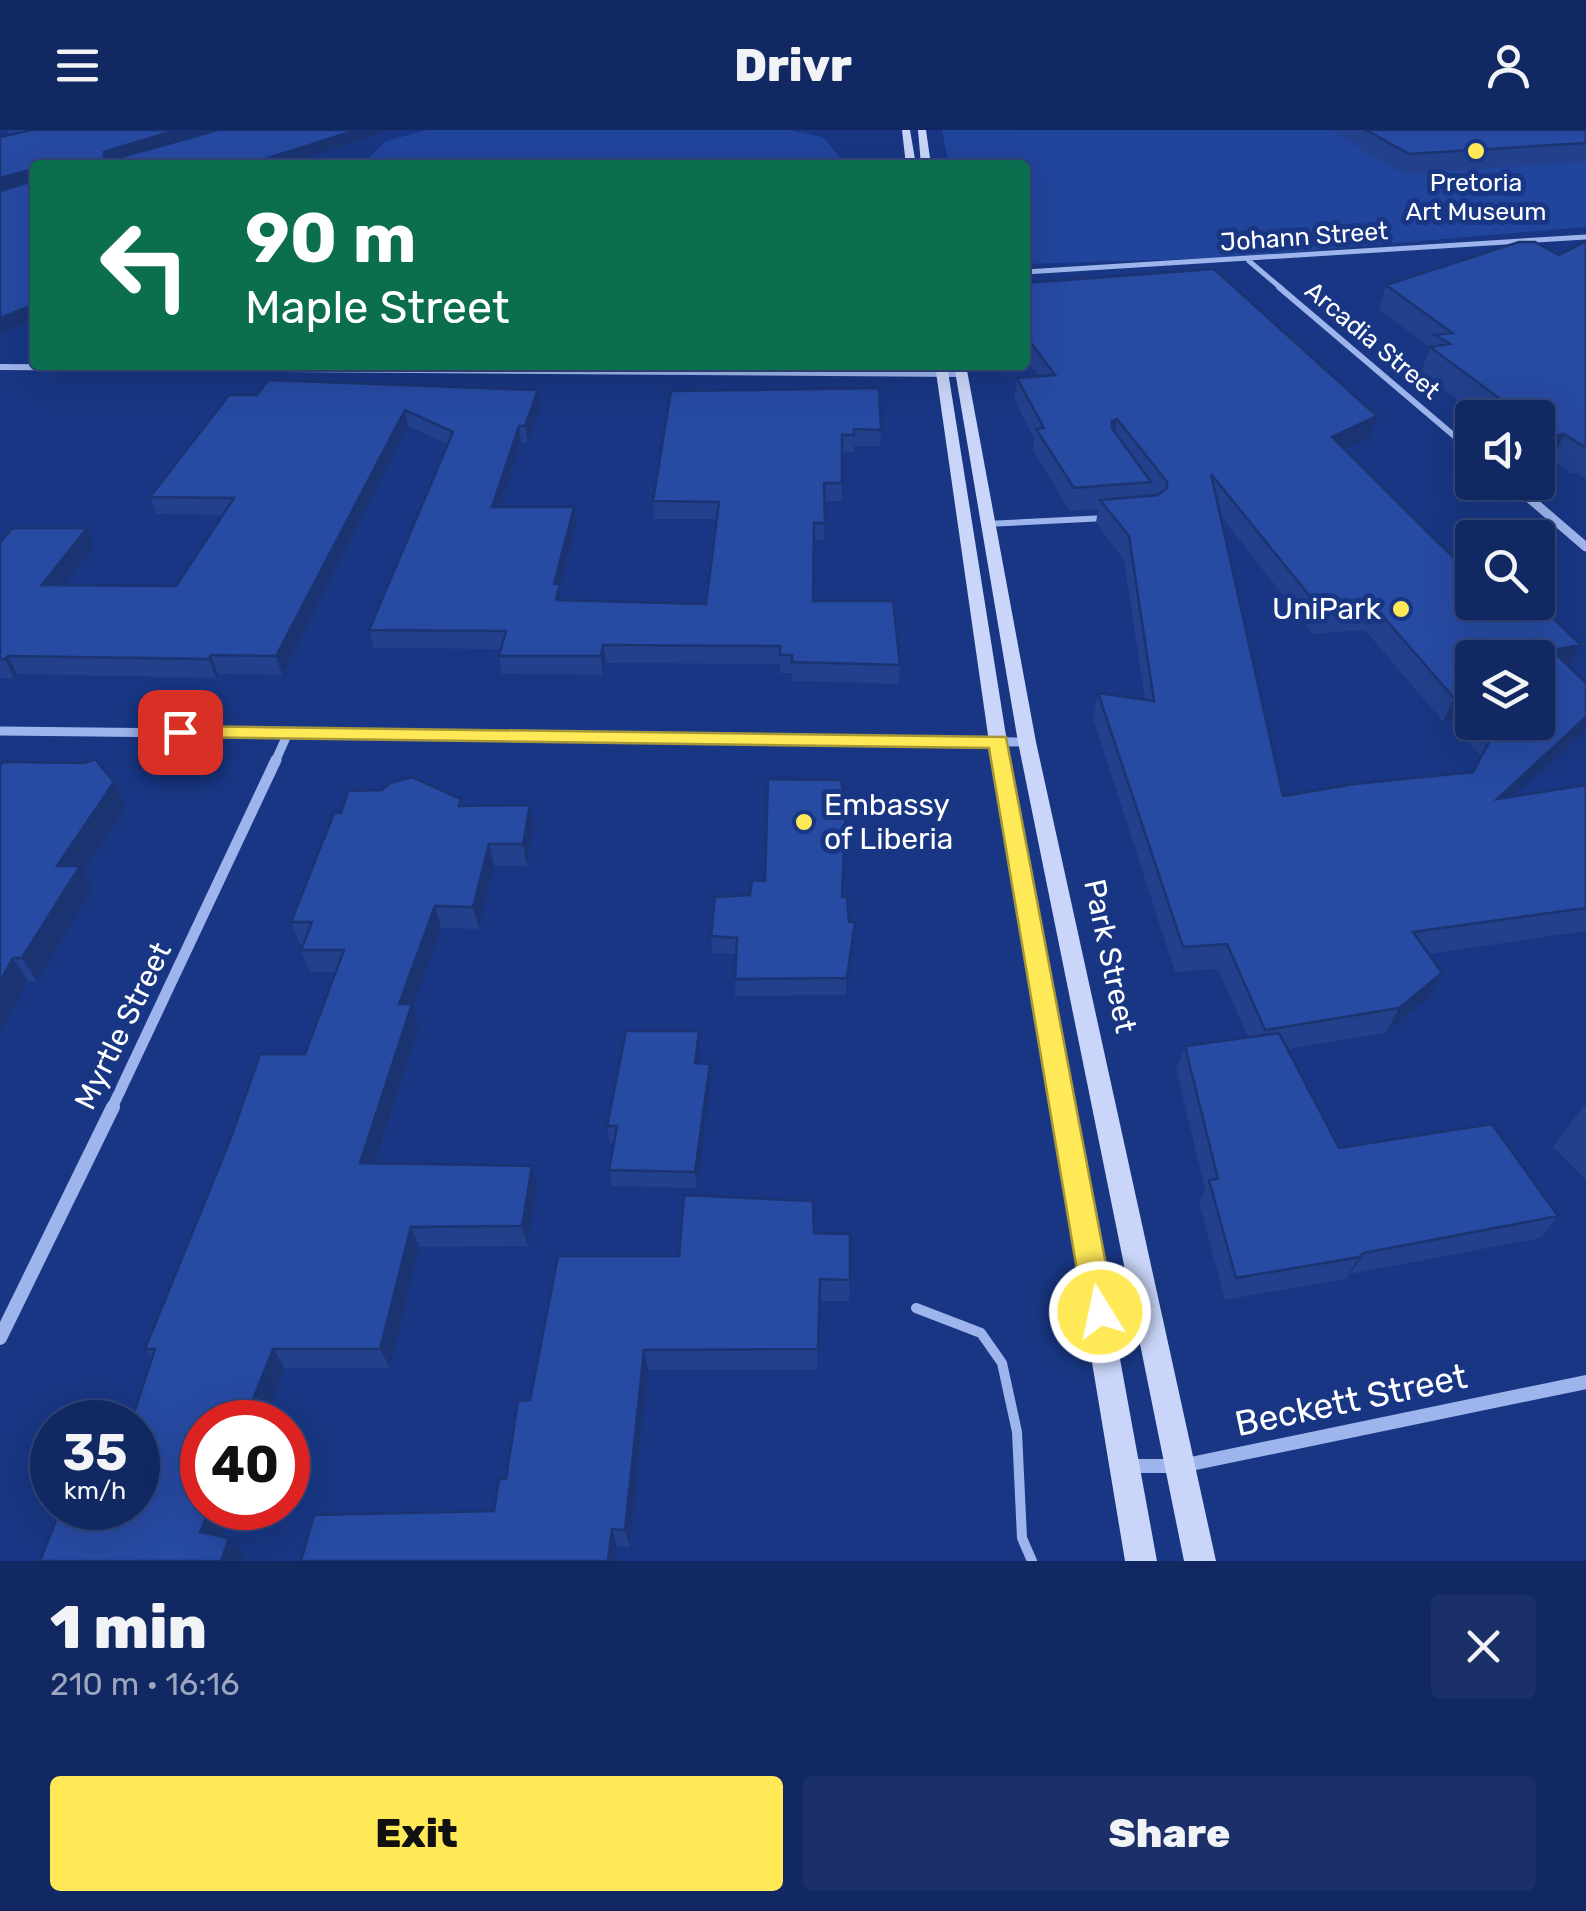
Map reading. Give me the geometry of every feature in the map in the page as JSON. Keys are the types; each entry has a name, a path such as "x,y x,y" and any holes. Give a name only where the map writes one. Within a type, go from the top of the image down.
{"street":[{"path":"906,130 910,160"},
{"path":"922,130 925,160"},
{"name":"Johann Street","path":"1030,272 1586,237"},
{"name":"Arcadia Street","path":"1248,260 1455,437"},
{"path":"0,367 30,366"},
{"path":"951,370 998,742 1142,1561"},
{"name":"Park Street","path":"951,370 1200,1561"},
{"path":"1531,500 1586,548"},
{"path":"0,731 1027,742"},
{"name":"Myrtle Street","path":"0,1338 164,1002 288,733"},
{"name":"Beckett Street","path":"1127,1466 1181,1466 1586,1382"}],"lane":[{"path":"986,524 1113,517"},
{"path":"916,1308 981,1334 996,1351 1013,1411 1020,1530 1025,1552 1032,1561"}],"shaded area":[{"path":"427,130 790,130 823,137 841,159 367,160 386,141"},
{"path":"942,130 1575,130 1586,135 1586,227 1223,258 1030,264 1030,160 948,160"}],"building":[{"path":"176,130 104,152 104,158 111,160 30,160 30,171 0,178 0,137 27,131"},
{"path":"218,130 356,130 262,160 111,160"},
{"path":"1366,130 1586,130 1586,143 1409,154"},
{"path":"30,182 30,306 0,318 0,191"},
{"path":"1586,241 1586,446 1564,434 1555,436 1555,400 1502,400 1430,347 1450,344 1435,335 1452,333 1386,285 1519,242 1535,242 1559,255"},
{"path":"1214,269 1377,416 1332,437 1455,558 1455,620 1555,620 1581,645 1555,649 1555,640 1455,640 1454,698 1374,606 1321,610 1211,474 1283,796 1354,784 1473,772 1490,740 1555,740 1555,653 1586,683 1586,717 1497,799 1586,785 1586,908 1413,932 1442,973 1399,1008 1265,1030 1227,944 1183,947 1098,693 1154,701 1129,536 1100,500 1158,495 1167,488 1167,482 1117,419 1112,421 1112,428 1151,482 1074,488 1036,429 1044,428 1017,378 1055,375 1030,342 1030,283"},
{"path":"268,380 538,390 525,426 519,426 492,507 574,507 554,584 560,584 556,600 706,604 719,502 653,501 671,391 879,388 881,430 854,429 854,435 842,435 842,483 824,483 825,523 814,523 813,601 893,601 900,665 792,662 792,655 780,655 780,646 603,645 601,656 499,656 506,631 369,630 453,432 405,410 276,656 0,659 0,542 13,528 87,528 42,585 176,586 234,498 150,497 229,395 257,395"},
{"path":"95,759 114,782 57,866 80,866 22,958 13,958 0,981 0,766 3,762 85,763"},
{"path":"412,777 461,799 459,806 530,805 523,844 489,844 473,907 435,906 399,1004 412,1004 360,1163 532,1166 522,1226 411,1227 380,1349 273,1349 253,1400 180,1400 180,1530 201,1530 229,1538 221,1561 40,1561 52,1530 160,1530 160,1400 138,1400 155,1349 145,1349 230,1140 260,1054 305,1054 344,950 301,950 312,922 291,922 334,813 341,813 348,791 382,790 390,783"},
{"path":"768,779 841,780 846,805 842,897 847,897 849,922 855,922 847,978 735,979 737,938 711,936 715,897 750,895 752,880 765,881"},
{"path":"626,1031 699,1031 695,1063 710,1064 695,1172 609,1170 617,1126 607,1126"},
{"path":"1279,1033 1339,1148 1492,1124 1558,1216 1236,1278 1209,1180 1218,1179 1185,1046"},
{"path":"684,1195 813,1201 814,1233 850,1234 850,1280 820,1279 818,1349 644,1350 625,1530 612,1529 608,1561 301,1561 314,1515 494,1511 499,1479 506,1479 518,1401 530,1400 558,1256 679,1256"}],"place":[{"name":"Pretoria Art Museum","path":"1476,151"},
{"name":"UniPark","path":"1401,609"},
{"name":"Embassy of Liberia","path":"804,822"}],"route":[{"path":"180,732 998,742 1100,1312"}]}
